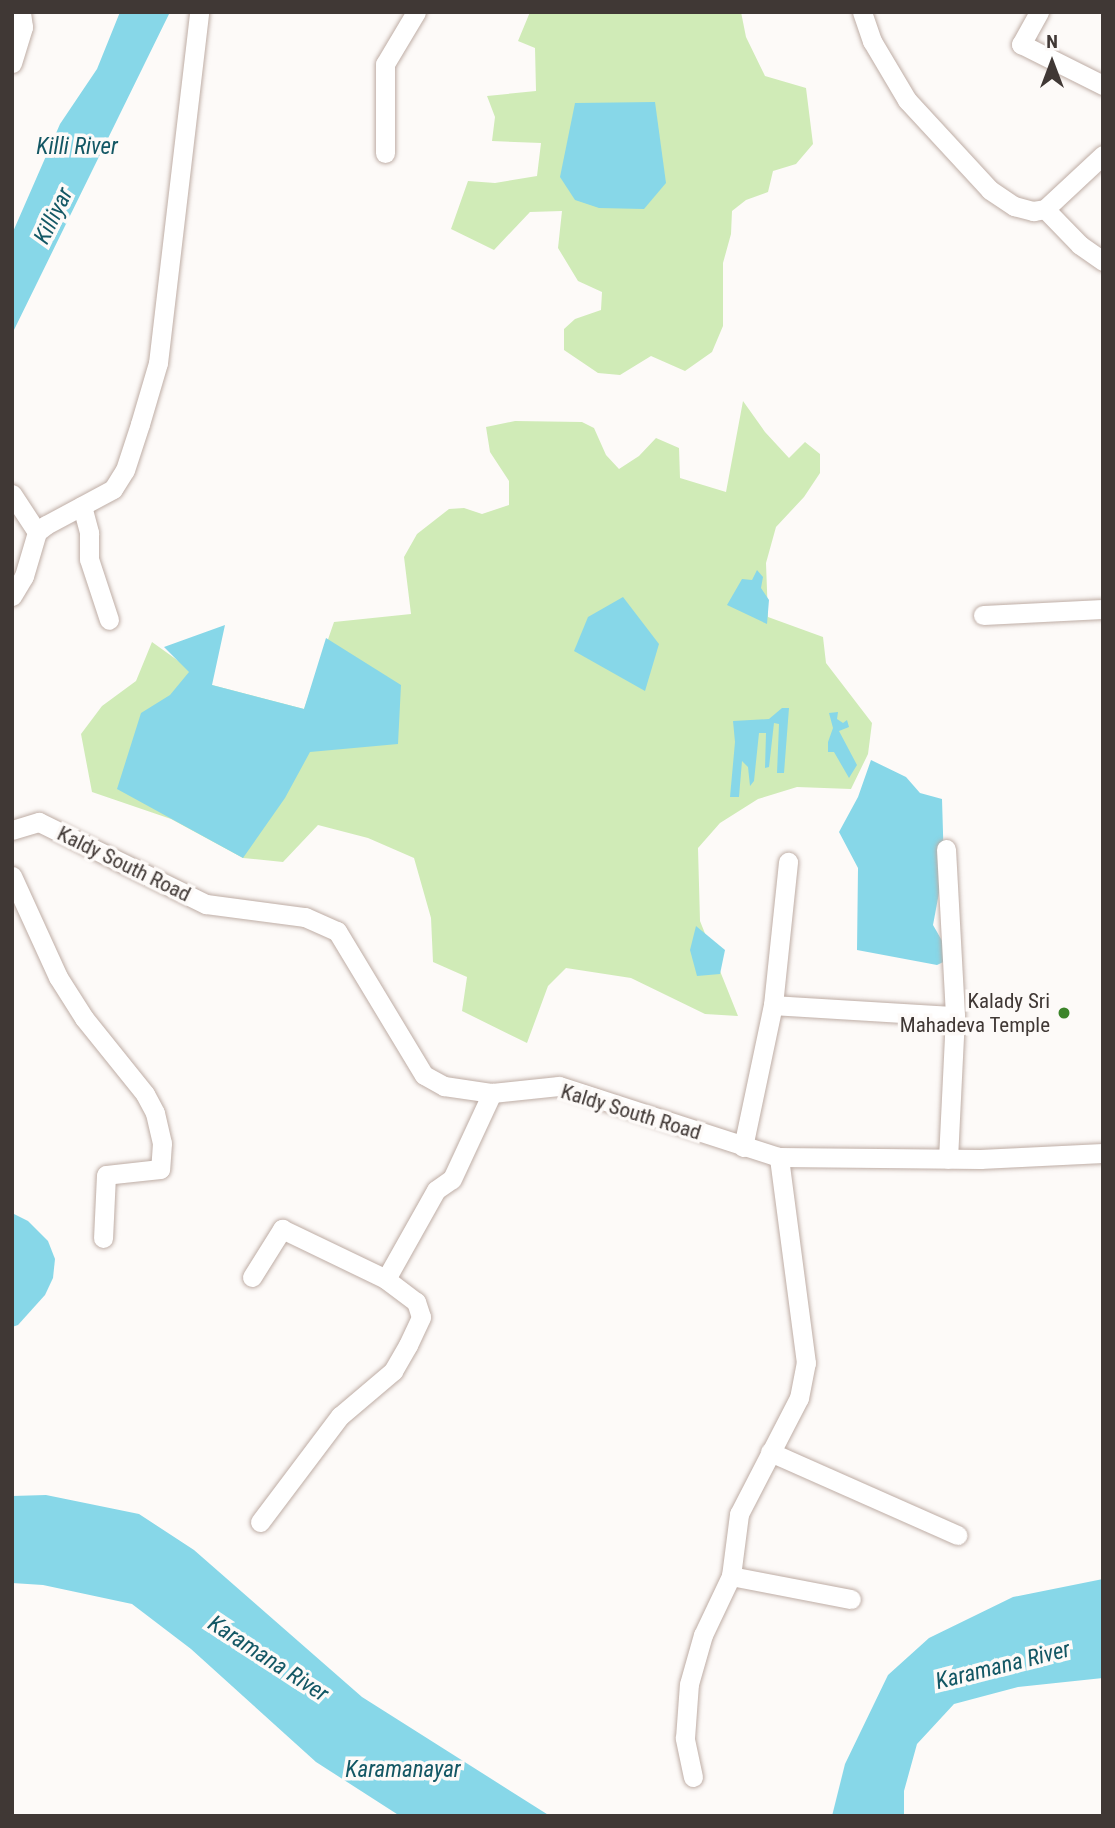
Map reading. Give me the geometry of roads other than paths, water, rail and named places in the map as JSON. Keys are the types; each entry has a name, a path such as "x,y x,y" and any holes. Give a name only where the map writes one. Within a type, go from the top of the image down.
{"street":[{"path":"12,63 23,27 21,12"},
{"path":"12,596 24,576 37,532 46,524 113,489 125,470 158,363 199,12"},
{"path":"385,153 385,64 416,12"},
{"path":"862,12 872,41 907,100 944,144 990,190 1014,206 1033,211 1045,209 1103,155"},
{"path":"1039,12 1021,44 1103,85"},
{"path":"1045,209 1080,245 1103,261"},
{"path":"12,494 37,532"},
{"path":"82,506 89,533 89,559 109,620"},
{"path":"983,615 1103,609"},
{"name":"Kaldy South Road","path":"12,830 39,822 206,904 305,917 337,931 424,1075 444,1086 492,1093 559,1086 779,1157 948,1159 1103,1153"},
{"path":"946,849 954,1016 948,1159"},
{"path":"743,1147 773,1005 788,862"},
{"path":"12,876 58,977 84,1018 145,1094 155,1113 162,1143 160,1169 106,1175 103,1238"},
{"path":"773,1005 954,1016"},
{"path":"386,1279 436,1190 452,1179 492,1093"},
{"path":"693,1777 685,1738 689,1684 703,1635 731,1576 739,1514 799,1398 806,1363 779,1157"},
{"path":"252,1277 282,1229 386,1279 416,1302 421,1317 393,1371 341,1416 260,1522"},
{"path":"770,1452 957,1535"},
{"path":"731,1576 851,1599"}],"water":[{"name":"Killi River","path":"120,12 170,12 12,334 12,234 60,124 97,69"},
{"path":"655,102 666,183 644,209 599,208 575,200 560,177 575,103"},
{"path":"757,570 763,577 761,588 769,600 767,624 727,605 742,579 752,580"},
{"path":"623,597 659,644 645,691 574,651 588,617"},
{"path":"225,625 212,685 304,709 326,638 401,685 398,744 310,752 285,798 243,858 117,789 141,713 170,695 189,672 164,647"},
{"path":"782,708 789,708 784,773 777,773 779,724 774,723 769,767 765,768 766,733 759,733 754,781 750,786 748,767 742,761 739,797 730,797 735,742 733,721 769,719"},
{"path":"838,712 837,719 843,723 847,720 849,727 839,731 857,765 849,778 834,752 828,752 833,728 829,713"},
{"path":"871,760 906,777 920,793 942,799 944,866 933,925 952,958 937,965 857,950 858,868 839,832 858,797"},
{"path":"696,926 725,950 720,974 697,976 690,950"},
{"path":"12,1213 28,1221 48,1241 55,1259 53,1278 45,1295 18,1325 12,1327"},
{"path":"46,1495 139,1514 194,1550 362,1697 550,1816 400,1816 316,1762 191,1649 132,1604 43,1585 12,1583 12,1496"},
{"name":"Karamana River","path":"1103,1579 1103,1678 1018,1687 954,1704 917,1744 904,1791 904,1816 832,1816 845,1764 888,1675 929,1638 1013,1597"}],"place":[{"name":"Kalady Sri Mahadeva Temple","path":"1064,1013"}],"water label":[{"name":"Killiyar","path":"54,216"},
{"name":"Karamanayar","path":"403,1770"}]}
